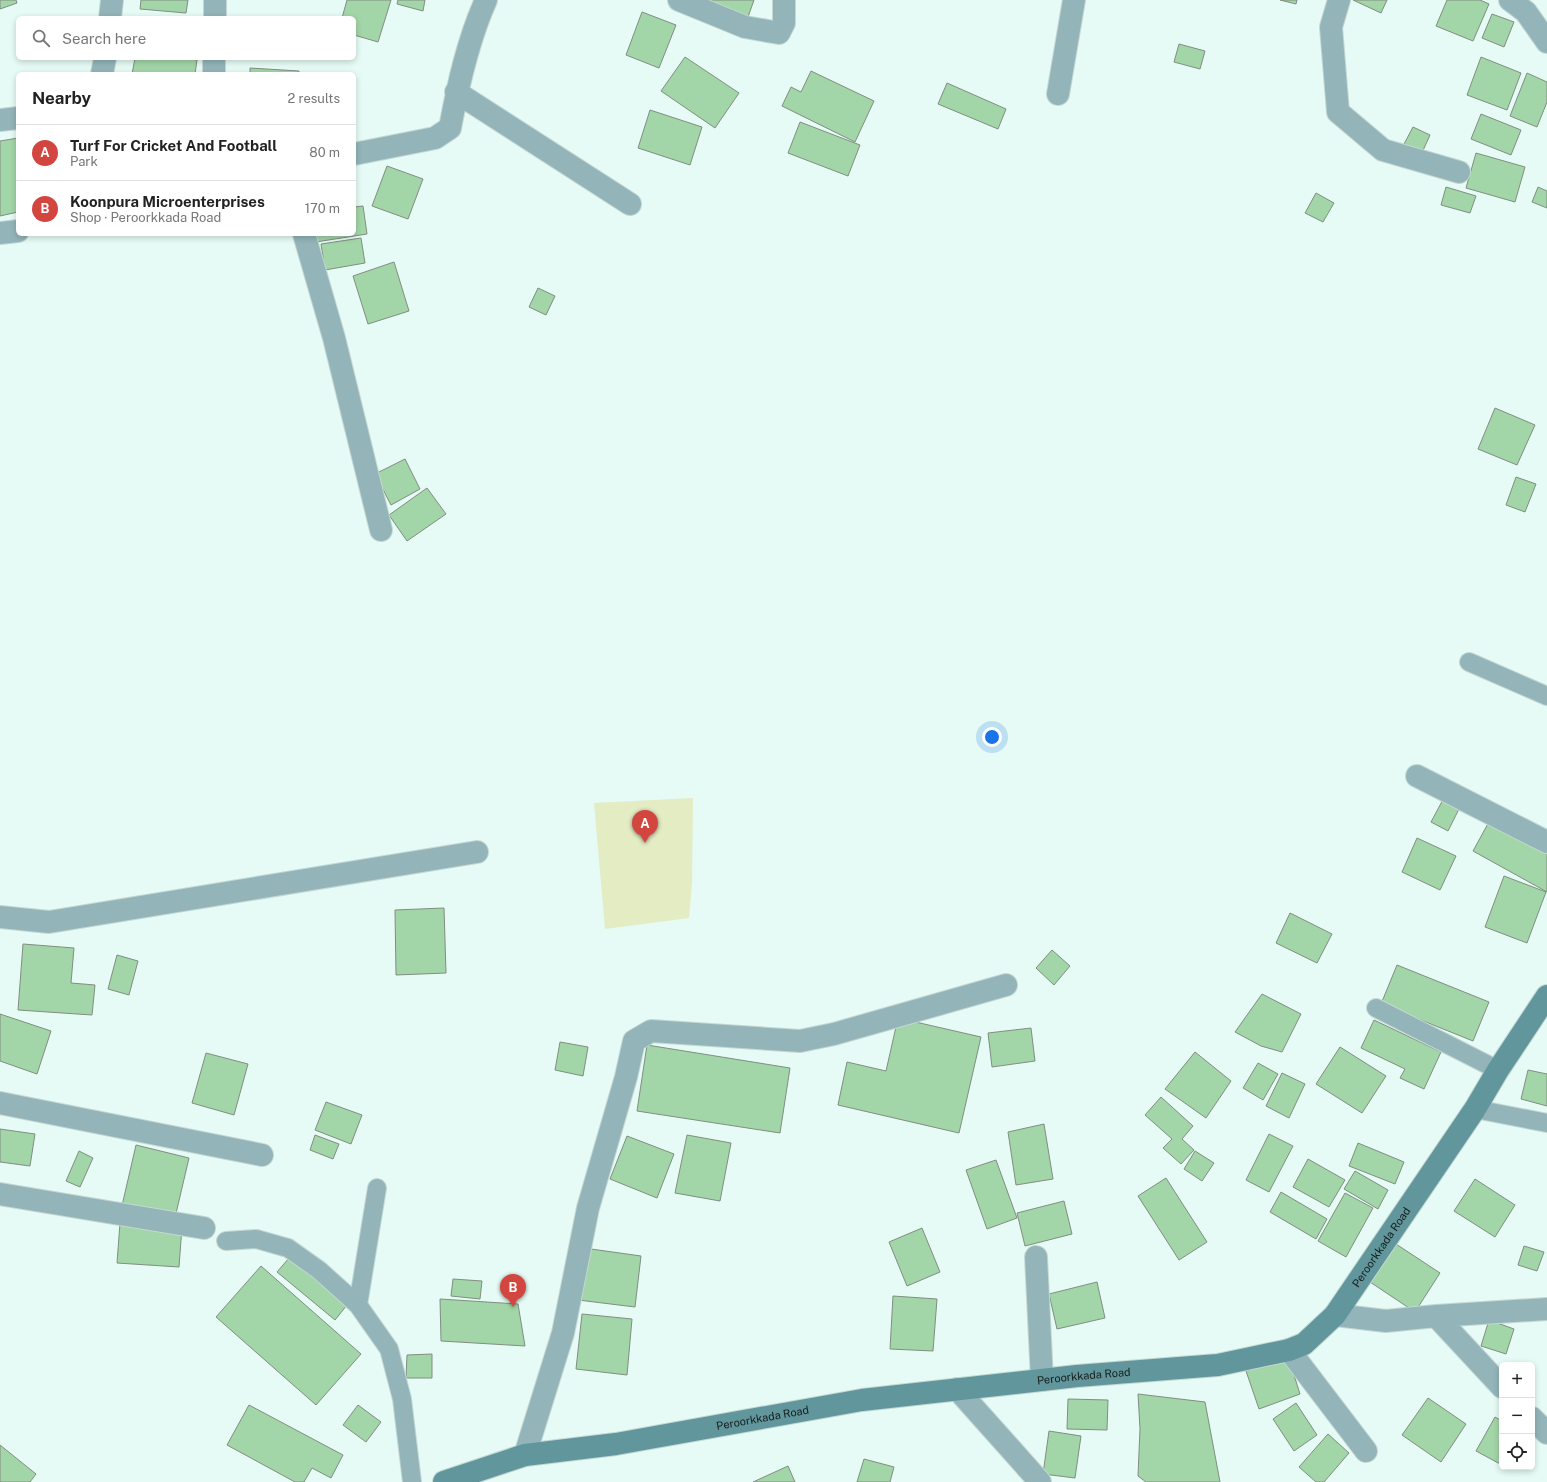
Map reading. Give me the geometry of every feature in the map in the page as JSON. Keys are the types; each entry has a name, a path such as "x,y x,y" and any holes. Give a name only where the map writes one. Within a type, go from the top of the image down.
{"main road":[{"name":"Peroorkkada Road","path":"444,1482 525,1455 616,1444 862,1400 1077,1376 1218,1365 1289,1350 1304,1344 1335,1315 1475,1110 1498,1070 1547,996"}],"street":[{"path":"110,16 112,0"},
{"path":"215,0 215,16"},
{"path":"356,154 434,138 450,128 456,92 478,16 486,0"},
{"path":"679,0 745,27 779,33 784,23 784,0"},
{"path":"1058,94 1074,0"},
{"path":"1339,0 1332,27 1338,112 1383,150 1459,172"},
{"path":"1525,4 1547,42"},
{"path":"102,72 105,60"},
{"path":"214,60 214,72"},
{"path":"456,92 630,204"},
{"path":"0,120 16,118"},
{"path":"0,233 16,231"},
{"path":"305,236 334,338 381,530"},
{"path":"1417,776 1547,842"},
{"path":"0,917 49,922 477,852"},
{"path":"525,1455 563,1333 588,1208 626,1077 634,1041 651,1032 800,1041 834,1034 1006,985"},
{"path":"0,1103 262,1155"},
{"path":"0,1194 204,1228"},
{"path":"1036,1257 1042,1380"},
{"path":"1335,1315 1386,1321 1436,1316 1547,1310"},
{"path":"1436,1316 1499,1385"},
{"path":"1289,1350 1366,1451"},
{"path":"957,1390 1040,1482"},
{"path":"1535,1421 1547,1433"}],"lane":[{"path":"1469,662 1547,696"},
{"path":"1376,1008 1498,1070"},
{"path":"1475,1110 1547,1123"},
{"path":"358,1305 377,1188"},
{"path":"226,1242 256,1239 288,1248 319,1270 358,1305 389,1349 402,1399 412,1482"}],"green space":[{"path":"693,798 692,883 689,918 605,929 594,803"}],"building":[{"path":"0,0 16,0 17,3 0,9"},
{"path":"141,0 188,0 186,13 140,9"},
{"path":"347,0 391,0 378,42 356,36 356,16 343,16"},
{"path":"398,0 425,0 423,11 397,4"},
{"path":"697,0 754,0 748,17"},
{"path":"1280,0 1297,0 1296,4"},
{"path":"1353,0 1387,0 1381,13"},
{"path":"1447,0 1480,0 1489,4 1473,41 1436,26"},
{"path":"642,12 676,25 659,68 626,55"},
{"path":"1492,14 1514,22 1504,47 1482,38"},
{"path":"1179,44 1205,51 1200,69 1174,62"},
{"path":"685,57 739,93 715,128 661,91"},
{"path":"1481,57 1521,73 1507,110 1467,95"},
{"path":"135,60 197,60 195,72 132,72"},
{"path":"250,68 299,71 299,72 250,72"},
{"path":"811,71 874,101 855,142 782,106 791,87 801,92"},
{"path":"1527,73 1547,82 1547,102 1537,127 1510,116"},
{"path":"947,83 1006,109 998,129 938,104"},
{"path":"650,110 702,127 690,165 638,148"},
{"path":"1481,114 1521,130 1511,155 1471,139"},
{"path":"800,122 860,145 848,176 788,153"},
{"path":"1413,127 1430,135 1421,155 1403,146"},
{"path":"16,138 16,212 0,216 0,141"},
{"path":"1476,153 1525,167 1515,202 1466,188"},
{"path":"387,166 423,179 408,219 372,206"},
{"path":"1446,187 1476,196 1470,213 1441,205"},
{"path":"1538,187 1547,191 1547,208 1532,202"},
{"path":"1316,193 1334,203 1323,222 1305,213"},
{"path":"363,206 367,234 356,236 356,207"},
{"path":"302,236 354,236 303,244"},
{"path":"361,238 365,263 325,270 321,244"},
{"path":"394,262 409,311 368,324 353,276"},
{"path":"538,288 555,296 546,315 529,307"},
{"path":"1495,408 1535,425 1517,465 1478,449"},
{"path":"405,459 420,489 391,505 375,474"},
{"path":"1516,477 1536,484 1525,512 1506,505"},
{"path":"427,488 446,514 407,541 389,515"},
{"path":"1446,794 1462,803 1448,831 1431,822"},
{"path":"1490,820 1547,845 1547,892 1473,851"},
{"path":"1417,838 1456,856 1440,890 1402,872"},
{"path":"1504,876 1546,892 1527,943 1485,927"},
{"path":"444,908 446,973 396,975 395,910"},
{"path":"1290,913 1332,934 1317,963 1276,943"},
{"path":"23,944 74,948 71,983 95,985 92,1015 18,1010"},
{"path":"1052,950 1070,966 1054,985 1036,968"},
{"path":"117,955 138,961 129,995 108,989"},
{"path":"1397,965 1489,1002 1473,1041 1381,1004"},
{"path":"1262,994 1301,1014 1282,1052 1261,1046 1235,1032"},
{"path":"0,1014 51,1031 37,1074 0,1061"},
{"path":"898,1018 981,1037 959,1133 838,1105 847,1062 886,1071"},
{"path":"1374,1020 1441,1052 1424,1089 1400,1078 1405,1069 1361,1048"},
{"path":"1031,1028 1035,1061 992,1067 988,1033"},
{"path":"560,1042 588,1047 583,1076 555,1070"},
{"path":"647,1045 790,1068 780,1133 637,1111"},
{"path":"1340,1047 1386,1076 1362,1113 1316,1084"},
{"path":"1195,1052 1231,1081 1206,1118 1165,1089"},
{"path":"206,1053 248,1064 234,1115 192,1103"},
{"path":"1258,1063 1278,1074 1263,1100 1243,1088"},
{"path":"1528,1070 1547,1074 1547,1106 1521,1099"},
{"path":"1282,1073 1305,1084 1289,1118 1266,1106"},
{"path":"1161,1097 1193,1126 1182,1139 1194,1150 1181,1164 1163,1148 1172,1139 1145,1115"},
{"path":"326,1102 362,1115 351,1144 315,1130"},
{"path":"1044,1124 1053,1179 1016,1185 1008,1132"},
{"path":"0,1129 35,1134 30,1166 0,1162"},
{"path":"1269,1134 1293,1146 1269,1192 1246,1180"},
{"path":"315,1135 339,1144 333,1159 310,1150"},
{"path":"687,1135 731,1143 720,1201 675,1193"},
{"path":"627,1136 674,1154 657,1198 610,1179"},
{"path":"1358,1143 1404,1162 1395,1184 1349,1166"},
{"path":"136,1145 189,1158 174,1222 121,1210"},
{"path":"79,1151 93,1158 80,1187 66,1181"},
{"path":"1195,1151 1214,1163 1202,1181 1184,1169"},
{"path":"1308,1159 1345,1180 1329,1207 1293,1187"},
{"path":"996,1160 1017,1218 987,1229 966,1170"},
{"path":"1355,1171 1388,1190 1378,1209 1344,1189"},
{"path":"1166,1178 1207,1242 1179,1260 1138,1196"},
{"path":"1475,1179 1515,1205 1495,1237 1454,1211"},
{"path":"1281,1192 1327,1219 1316,1239 1270,1212"},
{"path":"1345,1193 1373,1208 1346,1257 1318,1241"},
{"path":"1064,1201 1072,1234 1025,1246 1017,1213"},
{"path":"120,1223 182,1227 179,1267 117,1263"},
{"path":"922,1228 940,1272 907,1286 889,1242"},
{"path":"1396,1244 1440,1273 1415,1312 1370,1282"},
{"path":"1524,1246 1544,1252 1537,1271 1518,1265"},
{"path":"584,1248 641,1256 635,1307 578,1300"},
{"path":"289,1258 347,1305 335,1320 277,1272"},
{"path":"261,1266 361,1354 316,1405 216,1317"},
{"path":"453,1279 482,1281 480,1299 451,1296"},
{"path":"1097,1282 1105,1318 1057,1329 1049,1294"},
{"path":"893,1296 937,1299 933,1351 890,1349"},
{"path":"440,1299 518,1304 525,1346 441,1341"},
{"path":"582,1314 632,1319 627,1375 576,1369"},
{"path":"1489,1320 1514,1329 1506,1354 1481,1346"},
{"path":"432,1354 432,1378 406,1378 407,1355"},
{"path":"1288,1356 1300,1394 1259,1409 1246,1371"},
{"path":"1138,1394 1205,1402 1220,1482 1146,1482 1138,1476 1140,1429"},
{"path":"1428,1398 1466,1424 1441,1462 1402,1435"},
{"path":"1068,1399 1108,1400 1107,1430 1067,1429"},
{"path":"1296,1403 1317,1435 1294,1451 1273,1419"},
{"path":"249,1405 343,1455 331,1478 312,1468 304,1482 295,1482 227,1445"},
{"path":"358,1405 381,1422 366,1442 343,1425"},
{"path":"1495,1417 1499,1419 1499,1463 1476,1451"},
{"path":"1049,1431 1081,1436 1075,1478 1043,1474"},
{"path":"1328,1434 1349,1453 1324,1482 1316,1482 1299,1467"},
{"path":"0,1445 36,1474 30,1482 0,1482"},
{"path":"864,1459 894,1467 890,1482 857,1482"},
{"path":"788,1466 795,1482 753,1482"}],"place":[{"name":"Turf For Cricket And Football","path":"645,843"},
{"name":"Koonpura Microenterprises","path":"513,1307"}]}
